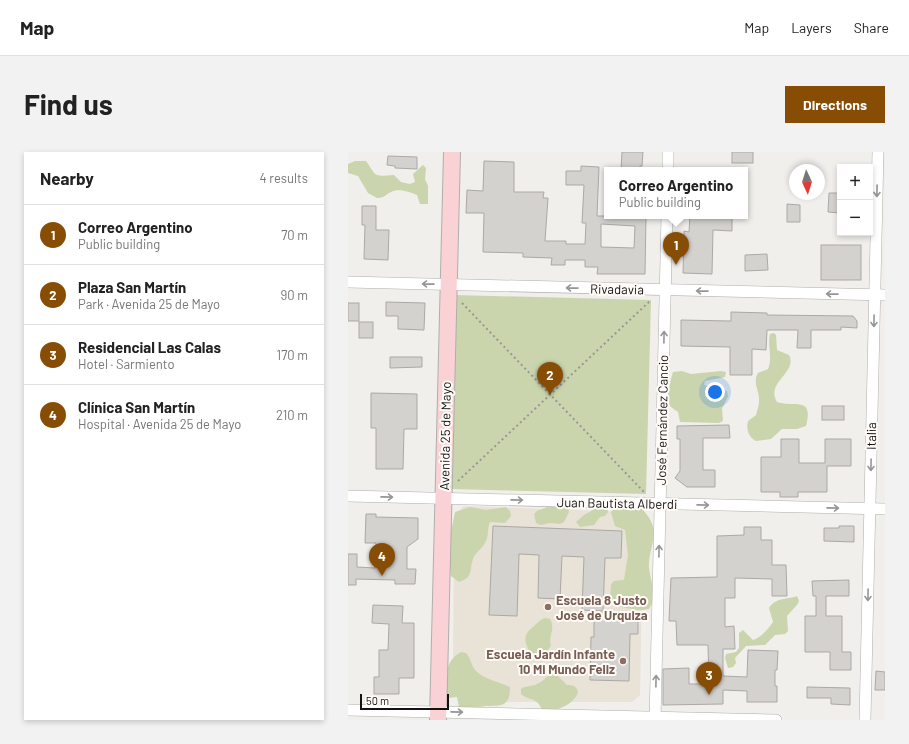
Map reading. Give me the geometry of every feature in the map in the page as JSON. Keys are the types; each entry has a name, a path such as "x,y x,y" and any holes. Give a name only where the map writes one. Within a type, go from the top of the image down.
{"main road":[{"name":"Avenida 25 de Mayo","path":"438,716 452,152"}],"street":[{"path":"668,152 668,167"},
{"name":"Italia","path":"865,720 870,509 880,295 878,152"},
{"name":"José Fernández Cancio","path":"655,719 667,219"},
{"name":"Rivadavia","path":"348,282 880,295"},
{"name":"Juan Bautista Alberdi","path":"348,496 885,509"},
{"path":"348,710 438,716 776,720"}],"path":[{"path":"455,484 651,300"},
{"path":"460,301 646,494"}],"shaded area":[{"name":"Escuela 8 Justo José de Urquiza","path":"464,506 633,512 643,522 640,695 632,702 461,702 453,692 454,515"}],"green space":[{"path":"355,161 366,161 374,173 382,176 394,175 401,182 410,184 415,182 413,174 423,165 426,168 425,179 428,186 428,204 420,204 417,195 404,191 397,190 379,198 368,193 358,176 348,173 348,164"},
{"path":"455,295 651,300 646,494 450,489"},
{"path":"774,333 776,335 777,350 789,355 791,361 786,373 775,389 774,395 777,402 805,406 808,416 806,426 797,429 782,429 771,439 756,441 749,435 747,424 748,421 756,415 759,402 756,377 758,373 768,369 770,360 770,334"},
{"path":"682,371 691,374 721,371 726,372 725,377 705,381 704,385 727,391 728,396 722,409 723,421 719,423 680,422 678,412 670,406 668,395 673,372"},
{"path":"552,505 568,507 569,512 564,522 560,524 550,523 541,525 536,523 534,514 537,511"},
{"path":"602,505 607,507 608,512 605,516 600,517 594,525 580,527 576,522 584,515"},
{"path":"470,507 486,510 506,507 510,511 511,516 505,523 490,522 487,539 485,544 474,557 469,575 467,578 459,582 451,576 448,546 455,512"},
{"path":"639,507 643,510 652,524 654,532 649,562 653,599 649,609 644,610 629,609 610,603 611,584 614,581 624,580 628,555 625,530 615,526 611,512 614,508"},
{"path":"797,596 799,601 797,605 787,616 788,631 785,634 775,635 765,645 746,646 735,658 736,663 733,667 728,668 725,658 726,654 736,652 739,648 739,633 743,630 753,640 759,637 773,622 769,608 772,604 778,600"},
{"path":"545,618 550,619 552,623 550,639 551,645 546,654 537,659 533,657 528,649 525,638 529,631"},
{"path":"461,652 466,653 478,673 510,687 509,698 504,704 497,706 464,708 459,707 457,697 448,698 444,695 447,670 452,660"},
{"path":"551,674 556,674 567,685 574,686 578,692 573,700 566,706 556,710 545,710 541,708 536,701 521,694 521,689 539,683"}],"building":[{"path":"622,152 643,152 642,166 621,167"},
{"path":"732,152 753,152 753,163 732,163"},
{"path":"388,156 417,157 417,169 395,168 395,166 387,165"},
{"path":"484,161 514,162 514,192 544,192 543,198 548,198 545,241 566,241 566,244 585,244 586,223 582,223 584,185 566,185 566,171 581,171 581,166 599,167 597,216 604,216 604,219 646,219 645,274 597,274 598,267 585,267 585,260 565,260 565,265 551,265 552,258 523,257 523,253 483,252 484,213 466,213 467,190 483,191","holes":["601,224 635,226 634,248 601,247"]},
{"path":"829,193 837,193 837,213 828,212"},
{"path":"787,204 800,205 800,222 787,222"},
{"path":"362,206 376,206 376,230 389,230 388,260 364,259 365,225 362,225"},
{"path":"690,219 732,219 732,231 713,230 712,274 683,273 684,231 689,232"},
{"path":"821,245 861,245 861,280 821,280"},
{"path":"767,254 768,270 745,271 745,255"},
{"path":"386,302 425,303 424,330 398,329 398,316 386,316"},
{"path":"348,303 359,303 359,321 348,321"},
{"path":"731,312 767,313 767,315 853,316 857,321 857,328 841,327 841,330 811,330 811,348 797,348 798,330 767,330 766,350 752,349 752,375 730,375 730,347 681,346 681,320 731,321"},
{"path":"359,322 373,322 373,338 359,338"},
{"path":"390,357 422,357 422,367 390,368"},
{"path":"371,393 417,394 417,429 404,429 403,469 376,469 376,428 371,428"},
{"path":"822,406 844,406 844,420 822,420"},
{"path":"729,425 730,438 703,438 703,470 715,470 715,487 687,487 675,478 680,471 680,439 677,439 677,426"},
{"path":"781,439 799,439 799,463 825,463 825,439 851,439 851,466 827,466 827,492 798,492 798,497 780,497 780,492 761,492 761,457 781,457"},
{"path":"366,514 376,514 376,517 418,518 418,539 407,547 407,569 416,569 415,584 395,584 395,580 356,579 356,585 348,585 348,554 357,554 357,567 375,568 376,543 365,543"},
{"path":"493,526 622,531 621,558 605,558 603,611 582,610 584,557 562,556 560,599 538,598 539,555 519,554 517,616 489,615"},
{"path":"839,526 854,526 854,542 824,541 824,528 839,528"},
{"path":"744,527 761,527 761,540 772,540 772,565 786,565 787,596 772,596 772,579 735,578 735,598 725,598 725,627 734,626 735,649 723,649 723,676 747,677 748,650 778,651 777,670 775,670 777,702 747,702 747,691 723,690 723,704 663,705 663,669 689,668 689,684 709,684 708,645 677,645 676,621 669,621 671,578 717,577 717,536 744,535"},
{"path":"849,580 849,596 826,596 826,616 842,616 842,652 851,652 851,670 830,670 830,652 805,652 805,616 816,616 816,596 813,596 812,581"},
{"path":"373,605 403,606 402,623 414,623 414,678 399,678 399,694 374,694 374,677 379,677 379,650 388,650 389,624 372,623"},
{"path":"594,612 638,613 638,634 630,634 629,681 590,680 591,637 594,637"},
{"path":"876,671 885,672 885,690 875,690"},
{"path":"807,687 850,688 850,705 831,704 831,698 807,698"}],"place":[{"name":"Correo Argentino","path":"676,265"},
{"name":"Plaza San Martín","path":"550,395"},
{"name":"Clínica San Martín","path":"382,576"},
{"name":"Escuela 8 Justo José de Urquiza","path":"548,607"},
{"name":"Escuela Jardín Infante 10 Mi Mundo Feliz","path":"623,661"},
{"name":"Residencial Las Calas","path":"709,695"}]}
